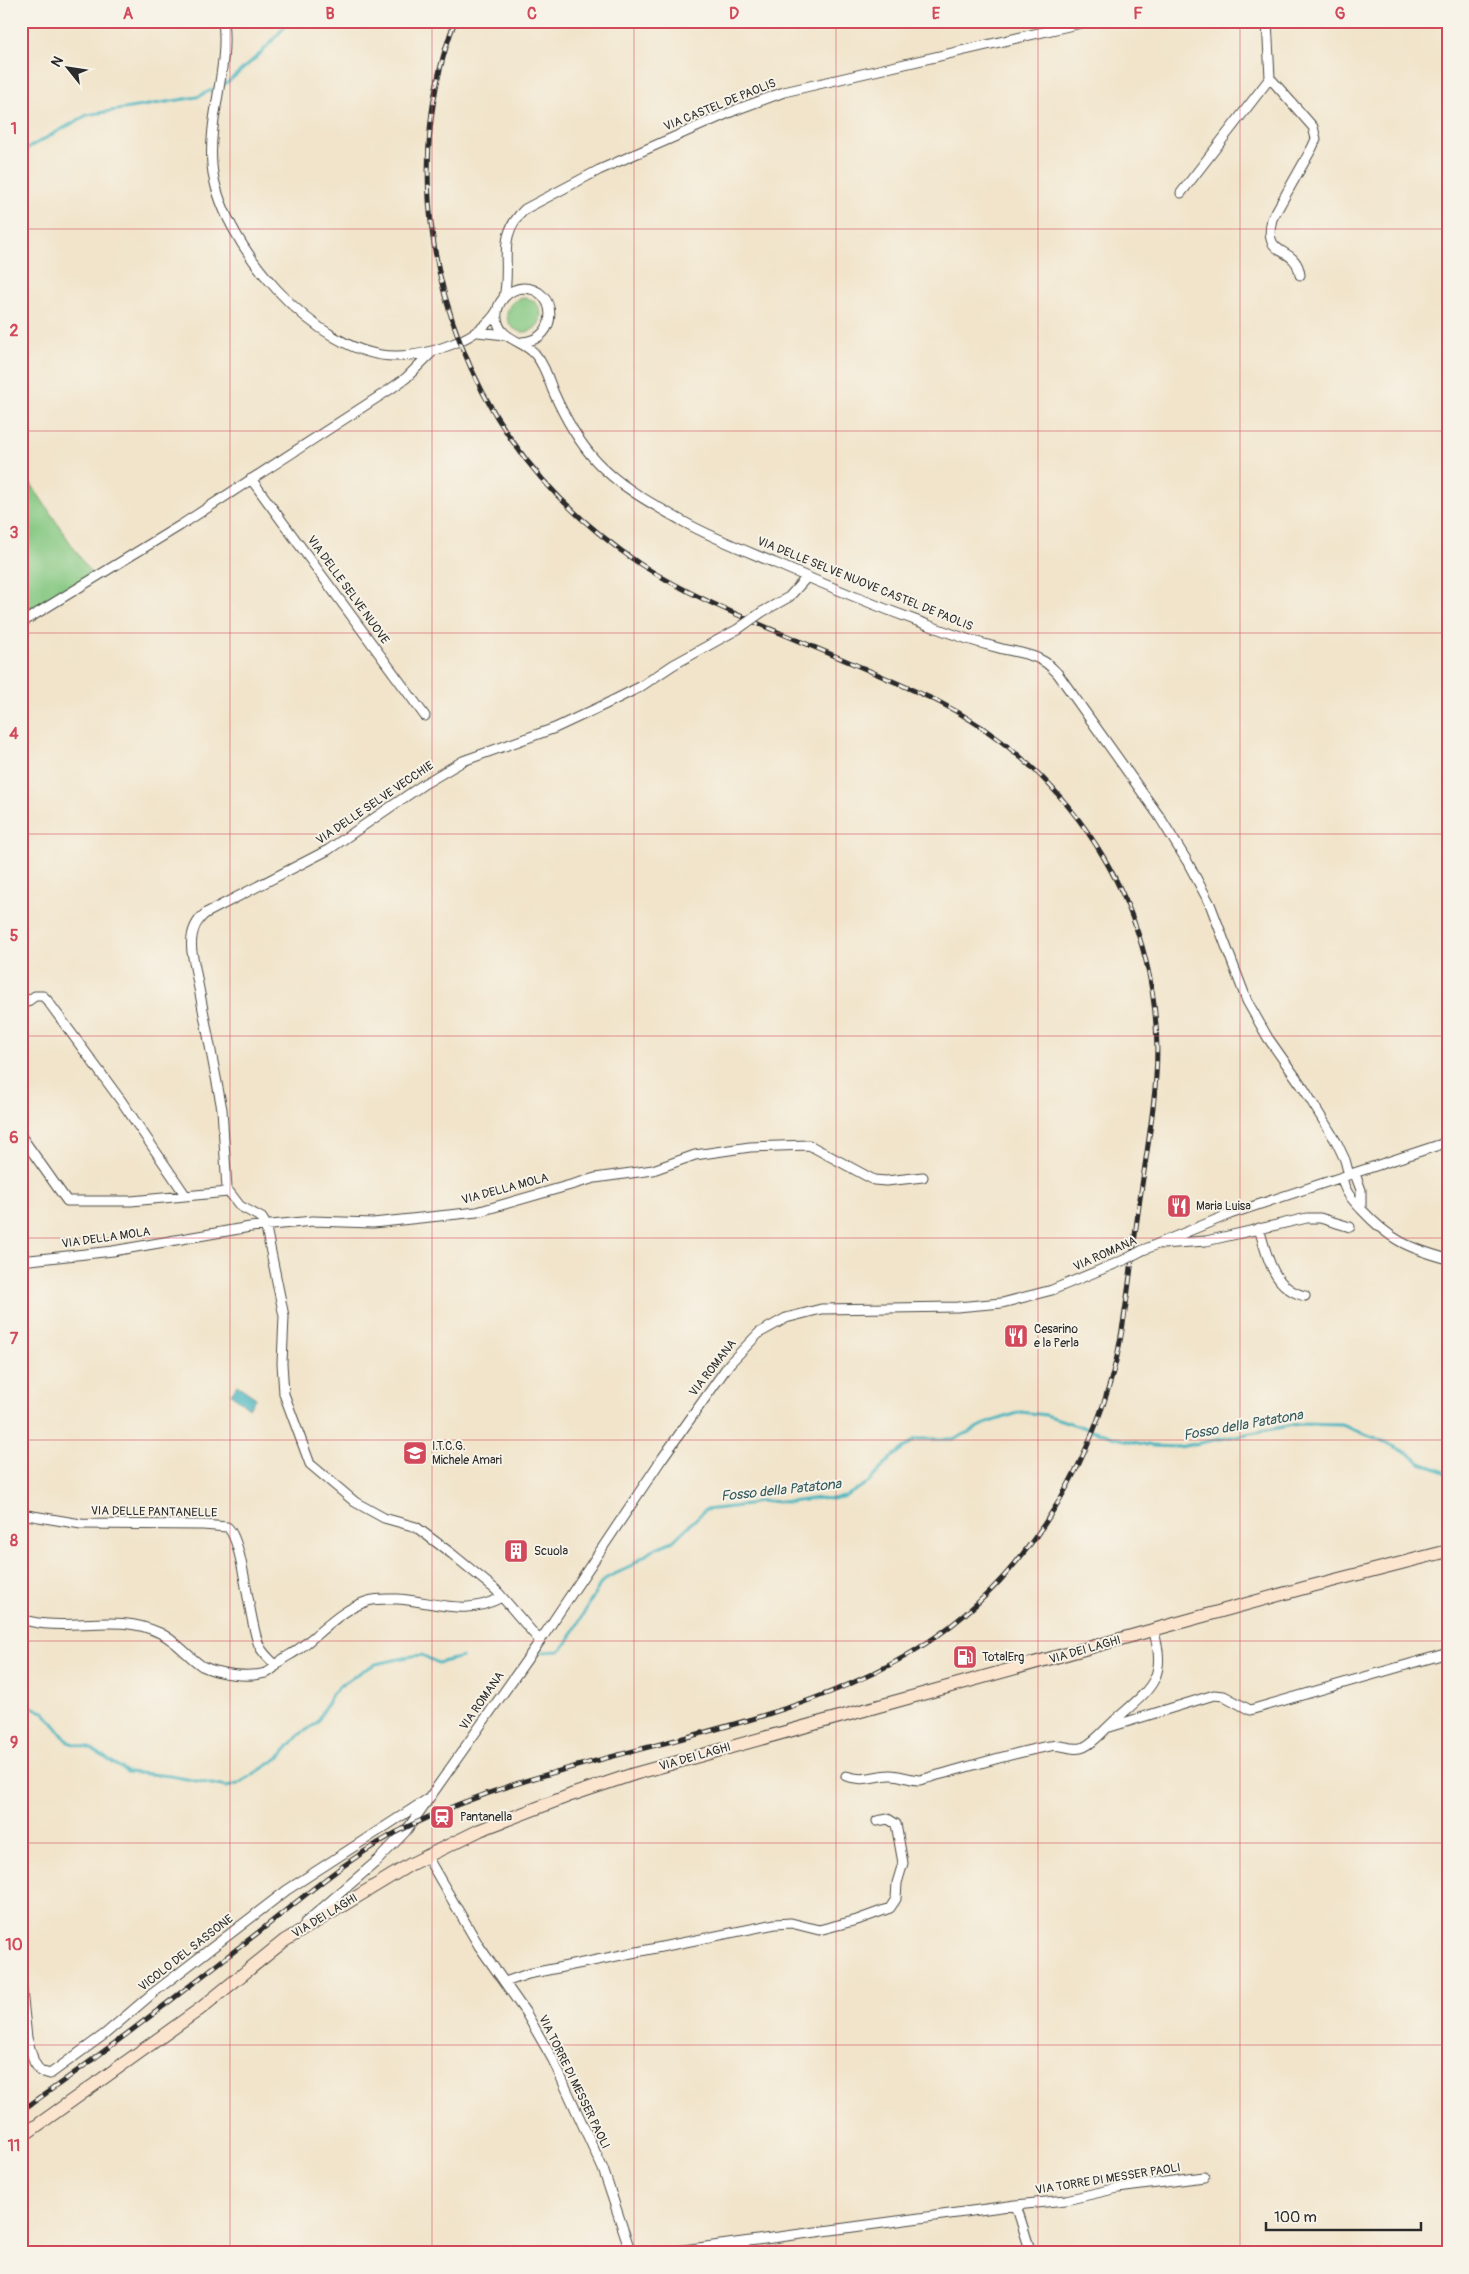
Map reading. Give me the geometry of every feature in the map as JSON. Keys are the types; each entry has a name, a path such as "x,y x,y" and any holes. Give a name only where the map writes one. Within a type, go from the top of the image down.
{"main road":[{"name":"VIA DEI LAGHI","path":"21,2137 200,2009 284,1941 426,1855 480,1830 619,1779 1304,1588 1448,1551"}],"street":[{"path":"223,21 224,42 216,102 212,154 218,195 236,234 273,284 318,327 346,344 366,352 389,356 407,356 434,350 478,332 490,323 504,297 514,290 526,288"},
{"name":"VIA CASTEL DE PAOLIS","path":"504,297 507,271 506,239 517,217 525,209 590,174 766,98 816,83 1090,21"},
{"path":"1267,21 1270,78 1313,127 1316,134 1312,148 1272,219 1269,231 1269,238 1273,244 1295,260 1300,275"},
{"path":"1181,194 1270,78"},
{"path":"478,332 494,332 522,342 537,339 548,328 551,313 546,299 511,278 507,271"},
{"path":"497,311 500,328 505,335"},
{"name":"VIA DELLE SELVE NUOVE CASTEL DE PAOLIS","path":"537,339 543,367"},
{"name":"VIA DELLE SELVE NUOVE CASTEL DE PAOLIS","path":"522,342 535,354 543,367 576,435 596,461 613,478 695,528 807,577 927,625 991,646 1036,657 1046,662 1058,674 1159,816 1187,861 1210,904 1247,1001 1268,1038 1304,1089 1337,1143 1345,1160 1349,1176"},
{"path":"21,623 181,525 393,388 434,350"},
{"name":"VIA DELLE SELVE NUOVE","path":"251,479 426,716"},
{"name":"VIA DELLE SELVE VECCHIE","path":"228,1192 222,1110 191,946 193,930 200,918 328,850 424,784 463,761 555,728 640,687 673,665 738,629 762,612 789,597 807,577"},
{"path":"21,1006 35,996 43,996 47,1000 122,1102 186,1196"},
{"path":"21,1136 67,1201 131,1202 228,1192 240,1206 263,1220 266,1225 284,1321 282,1363 284,1394 310,1464 343,1494 367,1509 388,1519 420,1529 502,1597 540,1641"},
{"name":"VIA ROMANA","path":"284,1941 388,1851 411,1825 540,1641 621,1516 723,1372 747,1344 772,1324 786,1318 821,1309 957,1308 1002,1303 1052,1290 1224,1216 1448,1142"},
{"name":"VIA DELLA MOLA","path":"21,1261 113,1251 227,1230 266,1225 313,1221 372,1223 477,1212 595,1178 653,1170 695,1155 750,1147 805,1144 823,1151 874,1180 886,1181 923,1177"},
{"path":"1349,1176 1361,1190 1361,1209"},
{"path":"1349,1176 1349,1196 1378,1228 1398,1241 1448,1259"},
{"path":"1157,1244 1198,1242 1307,1218 1320,1218 1350,1227"},
{"path":"1259,1228 1270,1265 1277,1278 1295,1294 1305,1296"},
{"name":"VIA DELLE PANTANELLE","path":"21,1514 81,1524 203,1524 227,1527 234,1536 258,1642 262,1651 276,1666"},
{"path":"21,1619 41,1624 64,1625 100,1621 135,1625 160,1633 178,1645 195,1662 209,1670 244,1675 265,1673 340,1615 368,1601 386,1598 465,1609 484,1606 502,1597"},
{"path":"846,1776 858,1780 891,1774 910,1780 920,1780 1052,1745 1083,1748 1139,1698 1154,1681 1160,1661 1160,1650 1153,1630"},
{"path":"1105,1728 1214,1695 1224,1696 1250,1710 1448,1652"},
{"name":"VICOLO DEL SASSONE","path":"21,1981 30,2051 40,2071 50,2074 105,2034 153,1993 287,1890 428,1799"},
{"path":"505,1982 528,1974 775,1924 791,1923 819,1930 876,1914 890,1908 896,1900 897,1882 902,1863 896,1824 888,1819 877,1821"},
{"name":"VIA TORRE DI MESSER PAOLI","path":"426,1855 479,1946 534,2026 603,2169 631,2253"},
{"name":"VIA TORRE DI MESSER PAOLI","path":"661,2253 1016,2205 1066,2200 1118,2188 1204,2178"},
{"path":"1016,2205 1031,2253"}],"green space":[{"path":"524,298 536,303 541,315 536,327 524,332 512,327 507,315 512,303"},
{"path":"21,469 94,578 21,622"}],"water":[{"path":"237,1385 256,1398 249,1408 231,1394"}],"waterway":[{"path":"21,152 87,115 197,97 228,82 261,53 290,21"},
{"name":"Fosso della Patatona","path":"542,1652 559,1651 567,1643 601,1583 608,1577 628,1568 654,1549 673,1541 705,1510 748,1505 757,1501 791,1502 846,1496 869,1482 892,1457 916,1439 955,1439 987,1423 1021,1412 1046,1415 1116,1438 1152,1446 1179,1447 1298,1424 1342,1425 1378,1439 1408,1453 1421,1463 1448,1473"},
{"name":"Fosso della Patatona","path":"21,1702 45,1713 68,1742 92,1749 127,1772 171,1776 227,1787 238,1784 280,1757 299,1735 317,1723 332,1694 340,1686 364,1670 376,1664 413,1656 422,1655 438,1663 462,1657"}],"railway":[{"path":"21,2111 142,2022 332,1874 389,1836 452,1807 540,1776 720,1728 806,1701 866,1677 922,1646 958,1620 990,1591 1020,1558 1046,1522 1088,1444 1104,1403 1120,1343 1153,1110 1156,1076 1155,1018 1146,961 1128,907 1103,856 1070,809 1031,767 987,731 937,701 729,611 657,575 621,551 586,523 538,475 524,457 483,392 460,343 444,290 433,236 428,182 430,127 439,73 455,21"}],"place":[{"name":"Maria Luisa","path":"1179,1206"},
{"name":"Cesarino e la Perla","path":"1016,1336"},
{"name":"I.T.C.G. Michele Amari","path":"415,1453"},
{"name":"Scuola","path":"516,1551"},
{"name":"TotalErg","path":"965,1657"},
{"name":"Pantanella","path":"442,1817"}]}
